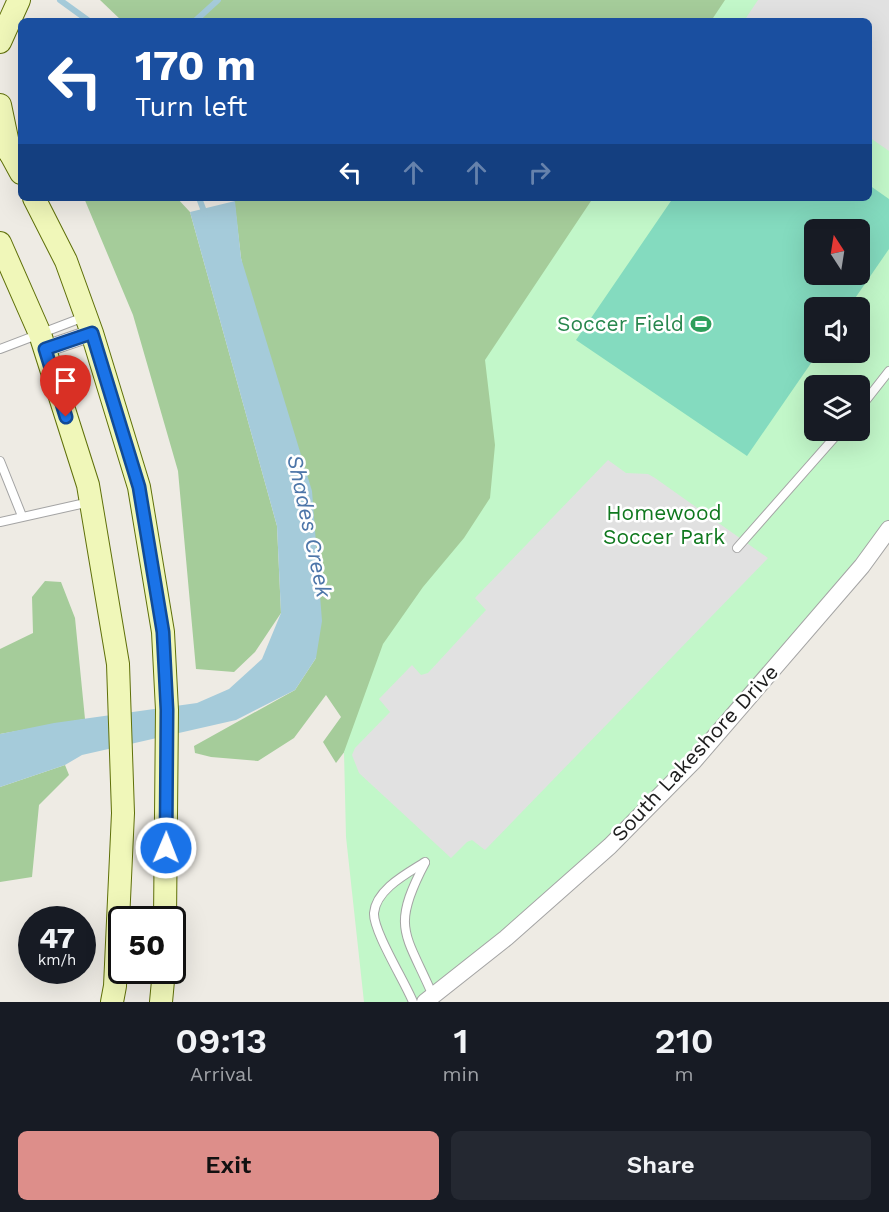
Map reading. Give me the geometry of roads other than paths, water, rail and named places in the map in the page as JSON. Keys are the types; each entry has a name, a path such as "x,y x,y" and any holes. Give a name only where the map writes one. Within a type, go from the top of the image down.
{"main road":[{"path":"0,15 17,0"},
{"path":"0,42 17,0"},
{"path":"0,105 5,144 18,168"},
{"path":"36,201 66,261 89,325 139,487 163,632 165,661 167,800 165,906"},
{"path":"0,243 42,341 92,502 120,690 123,813 115,986 112,1002"},
{"path":"161,1002 163,984"}],"street":[{"path":"42,341 89,325"},
{"name":"South Lakeshore Drive","path":"429,999 506,938 602,853 693,762 862,566 889,529"}],"lane":[{"path":"0,349 42,341"},
{"path":"870,395 889,371"},
{"path":"737,548 832,441"},
{"path":"0,461 22,516"},
{"path":"0,522 92,502"},
{"path":"413,1002 379,932 374,912 380,900 398,879 425,862 405,903 404,920 406,935 429,999"}],"water":[{"path":"235,201 241,258 312,491 322,621 316,658 295,690 236,720 82,755 65,765 0,787 0,734 54,723 197,703 229,689 262,659 281,613 277,526 190,212"}],"waterway":[{"path":"60,0 85,18"},
{"name":"Shades Creek","path":"198,18 218,0"},
{"name":"Shades Creek","path":"200,201 205,214"}],"place":[{"name":"Soccer Field","path":"701,324"}],"park label":[{"name":"Homewood Soccer Park","path":"664,525"}]}
